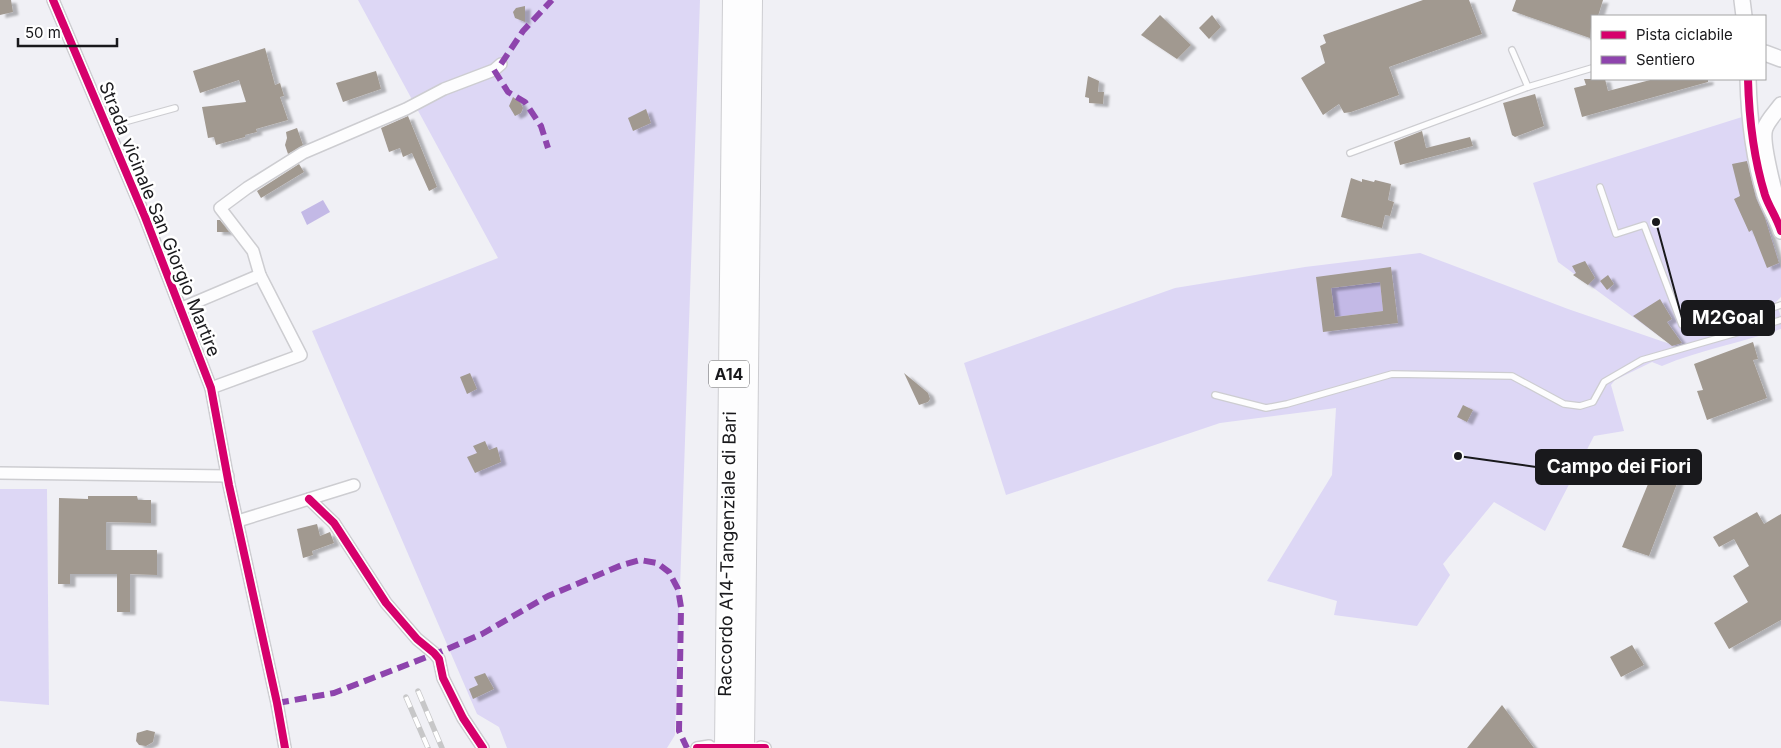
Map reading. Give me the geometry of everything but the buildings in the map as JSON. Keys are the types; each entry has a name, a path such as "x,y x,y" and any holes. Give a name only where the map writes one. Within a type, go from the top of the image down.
{"highway":[{"name":"Raccordo A14-Tangenziale di Bari","path":"717,747 733,0"},
{"name":"Raccordo A14-Tangenziale di Bari","path":"752,0 757,748"}],"street":[{"name":"Strada vicinale San Giorgio Martire","path":"54,0 182,308 212,388 228,476 285,748"},
{"path":"1742,0 1744,15"},
{"path":"1766,54 1781,59"},
{"path":"212,388 301,355 260,275 253,251 248,242 220,208 247,188 303,153 406,109 444,89 494,70 501,64"},
{"path":"1748,80 1749,126 1755,160 1766,197 1781,229"},
{"path":"1779,109 1765,128 1764,141 1777,196 1781,229"},
{"path":"182,308 260,275"},
{"path":"0,474 228,476"},
{"path":"238,521 354,485"},
{"path":"309,499 334,523 386,603 417,639 434,653 463,718 483,748"},
{"path":"697,748 717,747"}],"lane":[{"path":"1512,50 1528,87"},
{"path":"1350,153 1528,87 1591,68"},
{"path":"106,127 176,108"},
{"path":"1600,187 1616,234 1644,225 1682,325 1708,327 1781,305"},
{"path":"1215,395 1266,408 1287,404 1392,374 1512,376 1564,404 1580,406 1593,402 1604,382 1642,360 1781,320"}],"shaded area":[{"path":"358,0 700,0 675,735 667,748 507,748 499,727 477,714 312,331 498,258"},
{"path":"1742,117 1746,148 1781,268 1781,297 1776,302 1781,317 1781,329 1691,355 1662,366 1652,362 1615,380 1611,385 1624,431 1594,436 1545,531 1494,502 1443,564 1450,575 1417,626 1334,615 1337,601 1267,581 1332,475 1336,408 1220,423 1006,495 964,363 1175,288 1305,267 1420,253 1568,309 1670,344 1558,262 1533,183"},
{"path":"323,200 330,212 307,225 301,212"},
{"path":"1380,282 1383,311 1335,317 1331,288"},
{"path":"0,489 47,489 49,705 0,701"}],"railway":[{"path":"418,691 442,748"},
{"path":"406,697 428,748"}],"marked path":[{"path":"501,64 523,31 552,0"},
{"path":"494,70 508,92 525,102 541,126 548,148"},
{"path":"277,703 334,693 445,650 482,634 548,596 622,565 640,560 657,563 669,572 678,589 681,607 679,731 687,748"}],"cycle path":[{"path":"53,0 145,217 211,388 229,485 277,703 285,748"},
{"path":"1748,80 1749,109 1757,166 1765,195 1781,231"},
{"path":"309,499 334,523 386,603 417,639 439,659 443,678 463,718 483,748"},
{"path":"697,748 765,748"}],"place":[{"name":"M2Goal","path":"1656,222"},
{"name":"Campo dei Fiori","path":"1458,456"}]}
